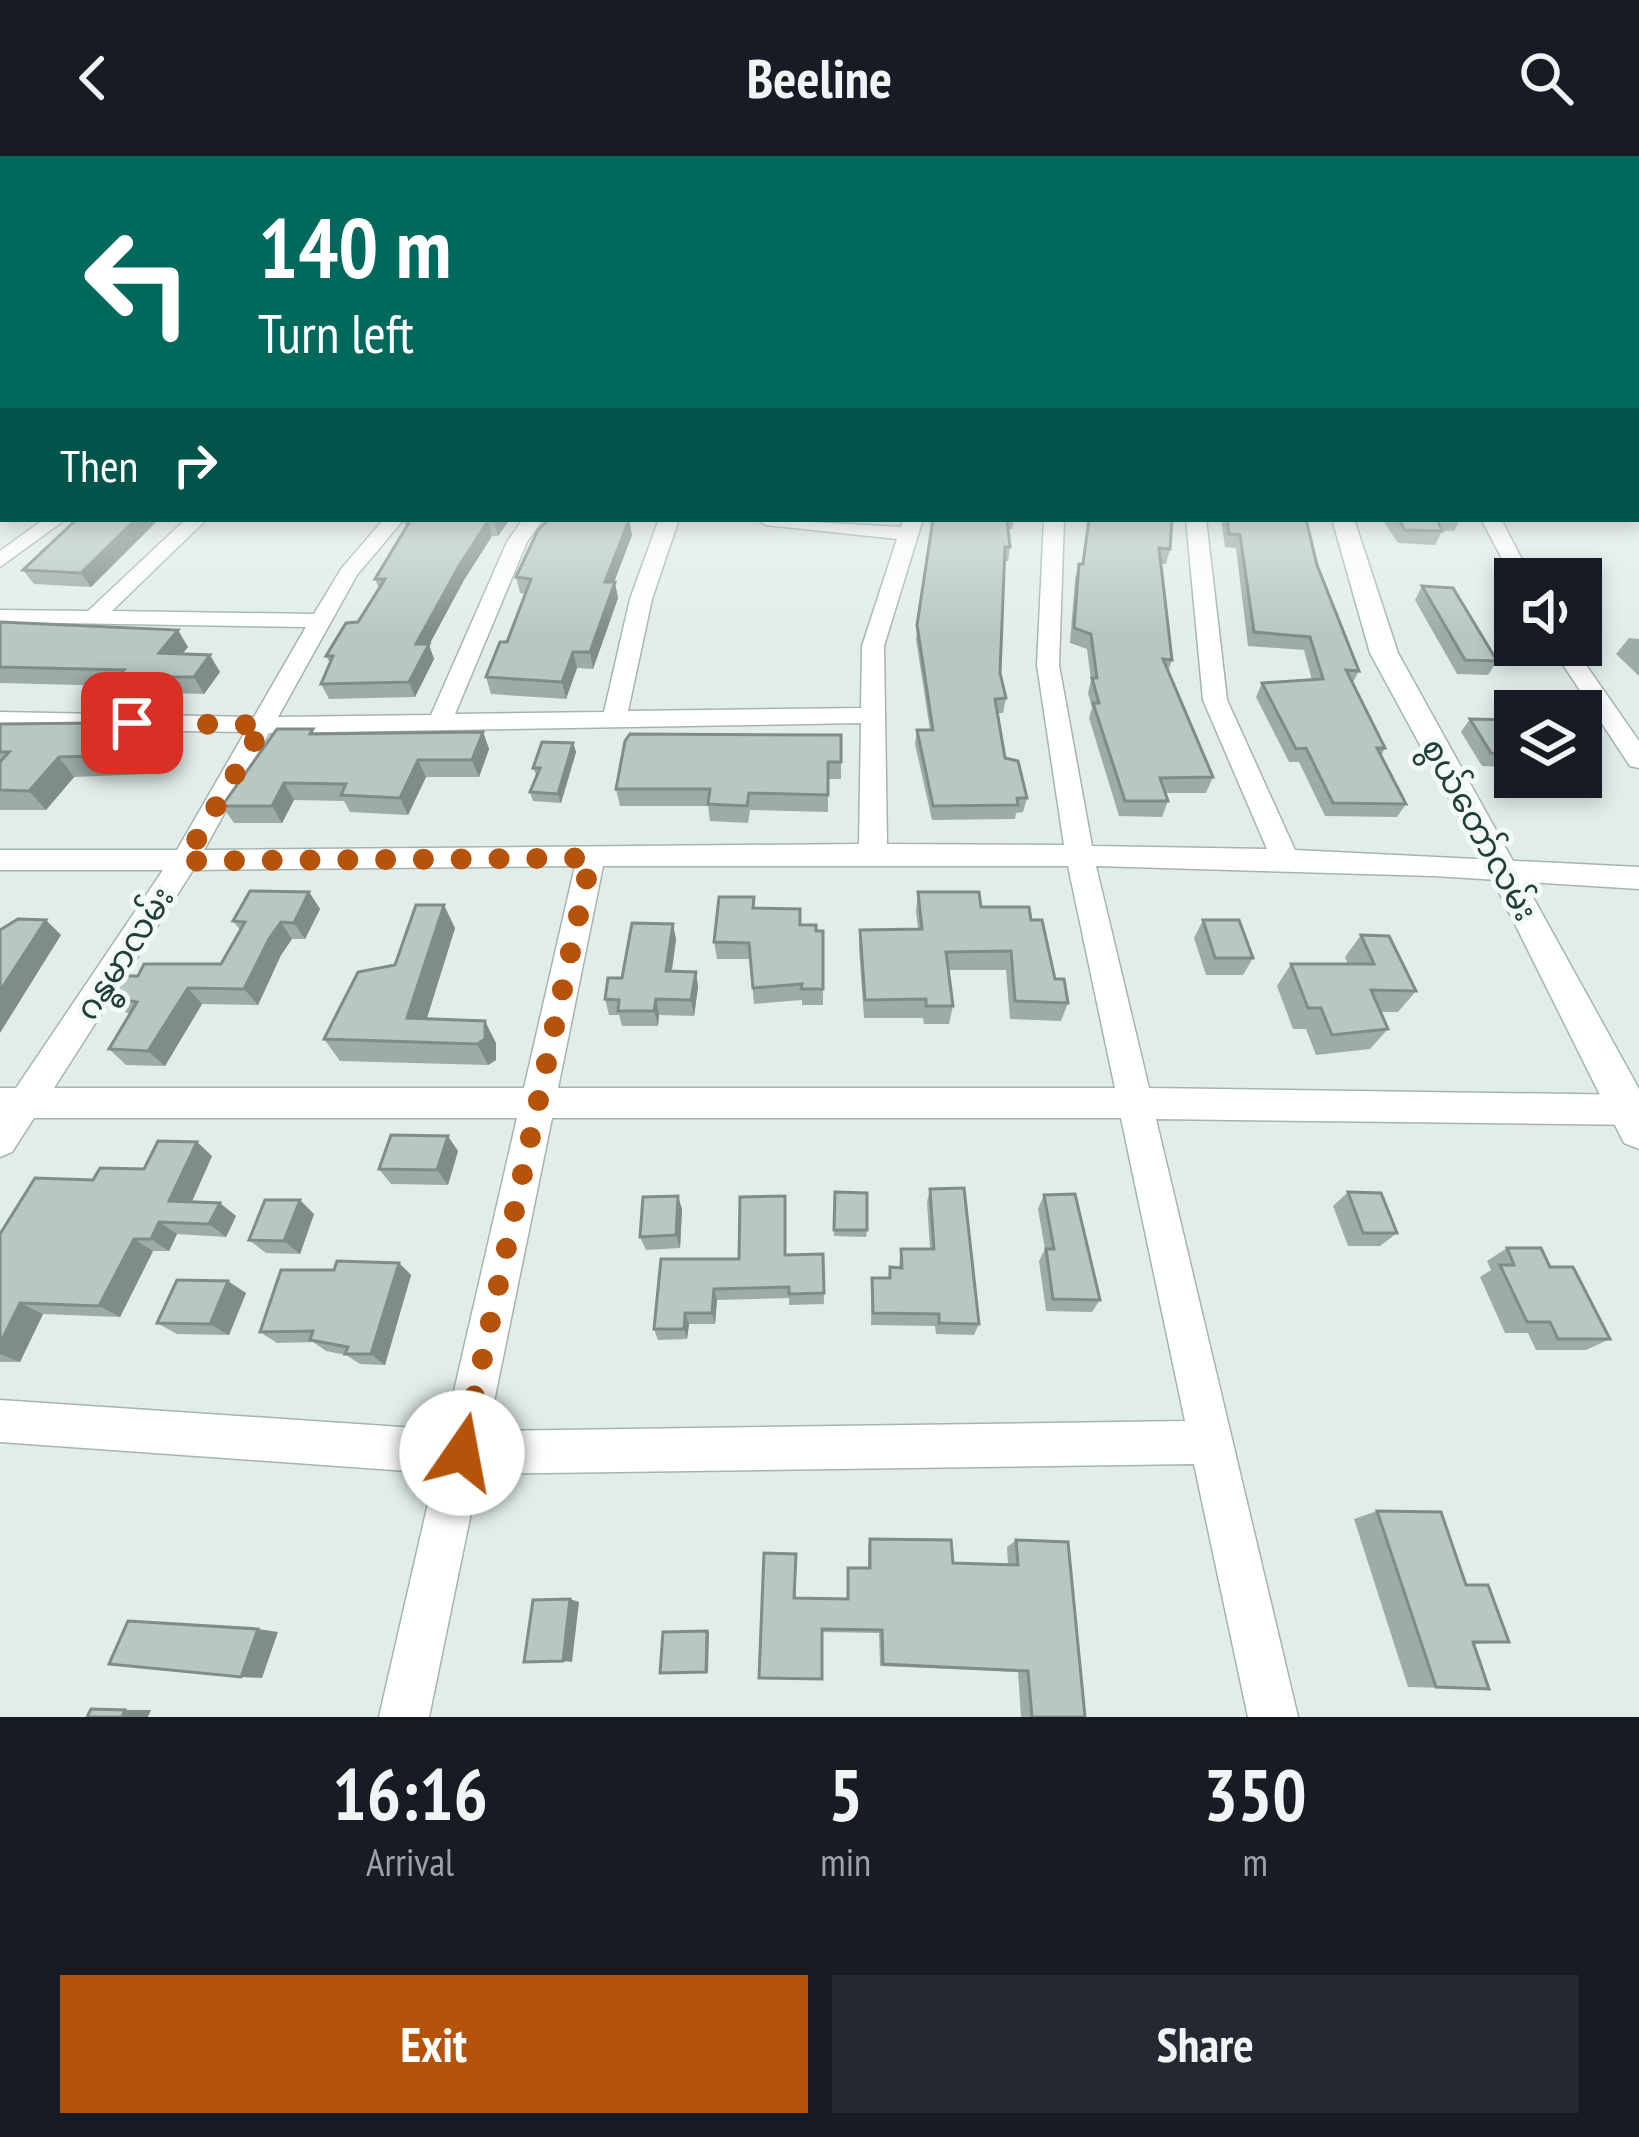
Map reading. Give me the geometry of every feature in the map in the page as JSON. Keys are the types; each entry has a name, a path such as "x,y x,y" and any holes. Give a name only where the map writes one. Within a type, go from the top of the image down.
{"street":[{"path":"0,561 52,522"},
{"path":"94,617 194,522"},
{"name":"ဂန္ဓမာလမ်း","path":"0,1141 13,1103 184,861 318,621 349,573 392,522"},
{"path":"440,722 517,542 531,522"},
{"path":"614,720 641,599 668,522"},
{"path":"820,522 910,527 873,646 873,852"},
{"path":"1054,522 1048,665 1080,857 1273,1717"},
{"path":"1196,522 1215,700 1286,862"},
{"name":"စွယ်တော်လမ်း","path":"1344,522 1384,653 1635,1116"},
{"path":"1493,522 1511,558"},
{"path":"0,616 318,621"},
{"path":"1575,666 1639,760"},
{"path":"0,720 264,725 873,715"},
{"path":"0,860 873,852 1504,868 1639,878"},
{"path":"404,1717 591,858"},
{"path":"13,1103 1132,1103 1635,1116"},
{"path":"0,1421 462,1453 1211,1442"}],"building":[{"path":"74,522 133,522 81,573 23,570"},
{"path":"409,522 487,522 416,644 429,644 409,682 321,684 333,656 326,656 346,623 358,622 385,579 375,579"},
{"path":"546,522 628,522 605,582 615,582 590,652 573,652 562,682 486,677 500,642 507,642 531,579 516,577"},
{"path":"933,522 1007,522 1010,547 1005,547 1000,673 1006,698 995,699 1005,758 1018,761 1027,798 1017,798 1018,805 933,806 917,730 933,730 917,625"},
{"path":"1089,522 1172,522 1170,549 1159,548 1172,660 1163,659 1213,777 1160,778 1168,801 1125,801 1093,703 1099,703 1092,678 1097,678 1091,634 1074,628 1079,564 1083,564"},
{"path":"1227,522 1307,522 1317,565 1359,671 1346,670 1385,748 1377,748 1406,804 1333,803 1306,748 1296,749 1262,683 1323,679 1310,637 1254,632 1240,535 1229,534"},
{"path":"1400,522 1438,522 1442,531 1405,530"},
{"path":"1422,586 1453,588 1494,656 1494,661 1465,660"},
{"path":"0,622 178,630 159,653 210,655 194,677 156,677 151,682 114,681 124,670 0,667"},
{"path":"1470,719 1494,720 1491,753"},
{"path":"98,723 95,728 111,727 107,733 150,734 135,755 59,757 29,791 0,790 0,762 9,752 0,752 0,724"},
{"path":"277,729 313,729 310,734 483,732 472,760 418,760 400,798 341,795 346,784 284,783 272,806 222,806"},
{"path":"630,734 841,735 841,762 828,762 828,795 749,793 747,806 708,804 710,789 616,789"},
{"path":"542,742 573,743 558,794 530,792 540,768 533,768"},
{"path":"250,891 309,892 294,923 281,922 269,939 244,989 188,988 148,1051 109,1049 137,1002 111,997 123,976 138,976 144,964 221,964 245,922 233,921"},
{"path":"918,892 979,892 981,907 1029,907 1031,920 1042,920 1055,979 1064,979 1068,1003 1015,1001 1011,951 946,952 953,1006 926,1006 926,999 865,1000 860,930 922,929"},
{"path":"719,897 754,897 753,908 800,909 800,925 816,925 816,931 823,931 823,989 801,989 802,984 753,988 749,943 714,942"},
{"path":"416,905 444,905 407,1018 485,1021 485,1039 477,1044 324,1039 358,972 395,965"},
{"path":"18,919 46,920 0,991 0,930"},
{"path":"1203,920 1239,920 1253,958 1215,958"},
{"path":"632,923 673,924 666,971 696,972 691,1000 656,999 654,1011 618,1011 619,1000 605,999 608,978 622,978"},
{"path":"1361,935 1389,936 1416,991 1371,990 1388,1029 1332,1035 1321,1008 1308,1008 1291,964 1374,964"},
{"path":"391,1135 448,1136 437,1170 379,1169"},
{"path":"158,1141 197,1142 169,1201 220,1203 209,1224 159,1222 151,1239 134,1239 99,1306 20,1303 0,1344 0,1234 35,1178 93,1180 100,1168 144,1169"},
{"path":"964,1188 979,1324 939,1323 939,1314 873,1313 872,1278 890,1278 890,1267 902,1268 901,1249 934,1249 930,1189"},
{"path":"835,1192 867,1193 867,1230 834,1230"},
{"path":"1348,1192 1381,1193 1397,1233 1363,1233"},
{"path":"1075,1194 1100,1300 1053,1299 1046,1249 1054,1249 1044,1195"},
{"path":"678,1196 676,1235 640,1237 643,1197"},
{"path":"785,1196 785,1255 823,1254 824,1293 789,1294 789,1287 714,1289 712,1313 685,1313 684,1329 654,1329 661,1259 739,1259 740,1197"},
{"path":"265,1200 300,1200 284,1241 249,1240"},
{"path":"1507,1248 1541,1248 1550,1267 1573,1267 1610,1339 1558,1339 1550,1322 1527,1322 1500,1265 1514,1265"},
{"path":"337,1261 399,1263 371,1354 345,1354 348,1347 310,1340 313,1331 260,1332 281,1270 334,1270"},
{"path":"177,1280 228,1281 210,1324 157,1323"},
{"path":"1377,1511 1441,1512 1466,1585 1488,1585 1509,1642 1473,1642 1489,1689 1436,1687"},
{"path":"870,1539 951,1540 953,1563 1018,1565 1016,1540 1068,1542 1085,1717 1032,1717 1028,1671 883,1664 882,1630 822,1629 822,1679 759,1678 764,1553 796,1554 794,1598 848,1599 848,1568 870,1568"},
{"path":"570,1599 563,1661 524,1662 533,1600"},
{"path":"128,1621 258,1629 241,1677 109,1664"},
{"path":"707,1631 706,1672 660,1673 663,1632"},
{"path":"91,1709 125,1710 122,1717 87,1717"}],"route":[{"path":"132,723 264,725 184,861 591,858 462,1453"}]}
